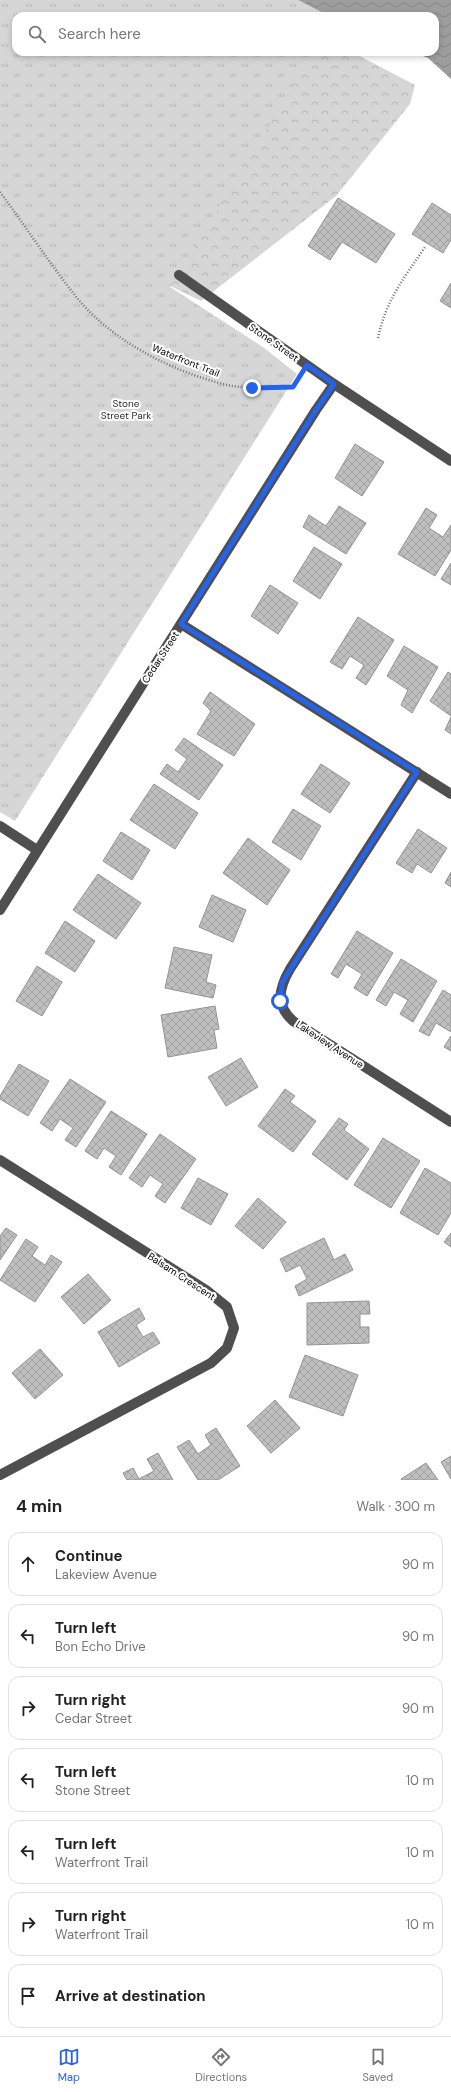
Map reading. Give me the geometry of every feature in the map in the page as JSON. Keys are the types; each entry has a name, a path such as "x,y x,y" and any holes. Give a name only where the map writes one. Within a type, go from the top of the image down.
{"street":[{"name":"Stone Street","path":"178,274 334,384 451,461"},
{"name":"Cedar Street","path":"0,910 316,410 334,384"},
{"path":"181,624 451,794"},
{"name":"Lakeview Avenue","path":"417,772 282,983 280,1001 287,1015 293,1021 451,1122"},
{"path":"0,826 37,850"},
{"name":"Balsam Crescent","path":"0,1160 206,1290 227,1307 234,1328 227,1348 211,1363 0,1475"}],"path":[{"name":"Waterfront Trail","path":"0,192 78,298 107,328 131,345 160,361 197,375 224,384 252,388 293,387 307,365"},
{"path":"378,338 382,319 390,298 425,247"}],"green space":[{"name":"Stone Street Park","path":"0,0 298,0 321,12 12,12 12,56 312,56 170,287 263,347 297,374 15,821 0,812"},
{"path":"187,56 360,56 415,85 410,104 336,196 201,301 142,272"}],"water":[{"path":"298,0 451,0 451,79 428,58 423,56 439,56 439,12 321,12"}],"building":[{"path":"338,198 395,234 376,263 342,242 330,260 308,246"},
{"path":"432,203 451,215 451,240 443,253 412,234"},
{"path":"451,283 451,308 440,301"},
{"path":"355,444 384,462 362,496 335,478"},
{"path":"339,506 366,523 346,554 303,527 309,515 326,526"},
{"path":"426,508 437,515 429,528 443,537 451,525 451,550 435,576 398,554"},
{"path":"314,547 342,564 320,599 293,581"},
{"path":"451,563 451,585 441,579"},
{"path":"270,585 298,603 278,634 251,616"},
{"path":"358,617 394,640 366,685 356,678 364,665 350,656 342,669 330,662"},
{"path":"404,646 438,667 412,713 401,705 408,690 387,676"},
{"path":"448,672 451,674 451,716 430,701"},
{"path":"210,692 255,724 234,756 197,734 211,711 203,703"},
{"path":"451,717 451,734 445,730"},
{"path":"184,738 223,765 199,800 160,774 167,764 178,772 187,759 175,750"},
{"path":"321,764 350,783 330,813 301,794"},
{"path":"154,784 198,813 175,849 130,820"},
{"path":"293,809 321,826 301,860 272,842"},
{"path":"418,829 447,848 431,873 417,864 412,873 396,863"},
{"path":"121,832 150,850 132,880 103,861"},
{"path":"248,838 290,870 267,905 223,873"},
{"path":"451,872 451,887 445,883"},
{"path":"98,874 141,903 116,939 73,910"},
{"path":"212,895 246,910 233,942 199,927"},
{"path":"65,921 95,941 75,972 45,953"},
{"path":"357,931 393,953 367,996 354,988 362,974 346,964 338,978 331,974"},
{"path":"174,947 212,955 206,982 216,985 213,998 165,988"},
{"path":"401,959 437,981 413,1022 400,1014 408,1000 394,992 386,1006 376,1000"},
{"path":"37,966 62,982 42,1016 16,1001"},
{"path":"443,990 451,995 451,1032 436,1023 429,1036 419,1031"},
{"path":"215,1006 219,1029 214,1030 217,1048 168,1057 161,1015"},
{"path":"451,1036 451,1051 444,1047"},
{"path":"241,1058 258,1087 226,1106 208,1077"},
{"path":"19,1064 49,1081 28,1116 0,1099 0,1096"},
{"path":"70,1079 106,1102 76,1147 65,1140 73,1128 60,1119 52,1131 40,1123"},
{"path":"285,1089 295,1096 290,1102 316,1121 293,1152 258,1126"},
{"path":"111,1111 147,1134 121,1175 109,1167 116,1156 104,1148 97,1159 85,1151"},
{"path":"339,1118 348,1124 344,1130 369,1149 347,1180 312,1154"},
{"path":"160,1134 196,1159 165,1203 155,1196 163,1184 150,1175 142,1187 129,1178"},
{"path":"383,1138 420,1161 391,1208 354,1185"},
{"path":"425,1168 451,1183 451,1213 438,1235 400,1213"},
{"path":"198,1178 228,1194 211,1225 181,1208"},
{"path":"258,1198 286,1222 263,1249 235,1226"},
{"path":"6,1228 17,1235 0,1260 0,1236"},
{"path":"451,1233 451,1247 444,1242"},
{"path":"324,1238 334,1260 345,1254 353,1270 299,1296 295,1286 307,1279 300,1265 286,1272 280,1259"},
{"path":"26,1239 38,1247 32,1256 45,1265 51,1255 62,1262 35,1302 0,1280"},
{"path":"88,1274 111,1300 84,1324 61,1297"},
{"path":"369,1301 370,1314 360,1314 360,1327 369,1327 369,1343 307,1345 307,1303"},
{"path":"139,1308 145,1319 136,1325 143,1337 153,1332 160,1343 119,1367 98,1332"},
{"path":"40,1349 63,1375 35,1399 12,1373"},
{"path":"305,1355 358,1375 343,1416 289,1397"},
{"path":"275,1400 300,1428 271,1453 247,1426"},
{"path":"216,1428 240,1466 218,1480 198,1480 177,1447 189,1440 198,1454 211,1445 205,1435"},
{"path":"158,1453 173,1480 127,1480 123,1473 133,1468 139,1479 154,1471 147,1459"},
{"path":"451,1456 451,1479 441,1462"},
{"path":"426,1463 438,1480 401,1479"}],"route":[{"path":"252,388 293,387 307,365 334,384 316,410 181,624 417,772 282,983 280,1001"}]}
